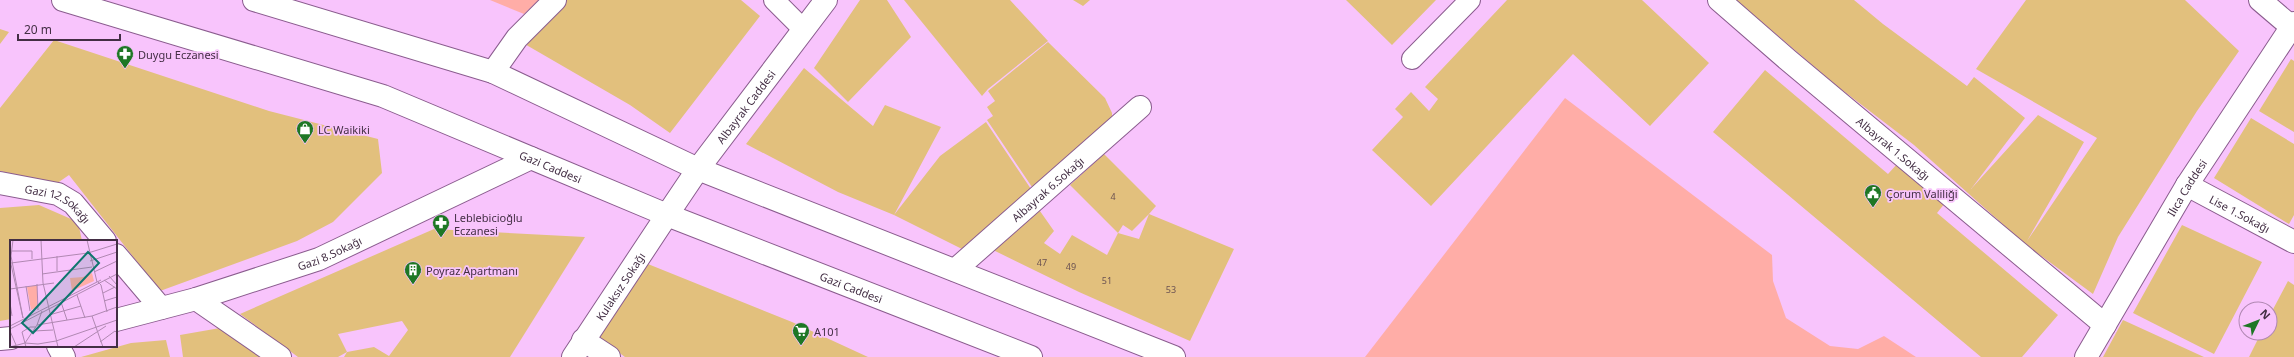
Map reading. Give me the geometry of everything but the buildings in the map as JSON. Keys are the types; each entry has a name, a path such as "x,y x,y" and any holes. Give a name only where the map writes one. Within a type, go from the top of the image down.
{"street":[{"name":"Gazi Caddesi","path":"63,0 383,96 667,215 1005,352 1031,357"},
{"path":"254,0 493,72 698,169 1174,357"},
{"path":"493,72 517,38 555,0"},
{"name":"Albayrak Caddesi","path":"667,215 698,169 826,0"},
{"name":"Albayrak 1.Sokağı","path":"1719,0 1788,60 2106,325"},
{"path":"2260,0 2293,27"},
{"name":"Ilıca Caddesi","path":"2086,357 2106,325 2186,185 2293,27"},
{"name":"Albayrak 6.Sokağı","path":"955,270 1140,107"},
{"name":"Gazi 8.Sokağı","path":"117,320 196,299 318,259 531,158"},
{"name":"Gazi 12.Sokağı","path":"0,183 58,194 73,203 104,240"},
{"name":"Lise 1.Sokağı","path":"2186,185 2294,242"},
{"name":"Kulaksız Sokağı","path":"578,348 667,215"},
{"path":"117,256 161,308"},
{"path":"196,299 280,357"},
{"path":"0,339 10,338"},
{"path":"59,347 64,357"},
{"path":"578,348 609,357"}],"lane":[{"path":"774,0 804,30"},
{"path":"1412,59 1470,0"}],"shaded area":[{"path":"490,0 539,0 524,14"},
{"path":"1565,98 1772,255 1773,281 1786,318 1830,346 1858,349 1884,336 1916,357 1365,357"}],"place":[{"name":"Duygu Eczanesi","path":"125,69"},
{"name":"LC Waikiki","path":"305,144"},
{"name":"Çorum Valiliği","path":"1873,208"},
{"name":"Leblebicioğlu Eczanesi","path":"441,238"},
{"name":"Poyraz Apartmanı","path":"413,285"},
{"name":"A101","path":"801,346"}]}
